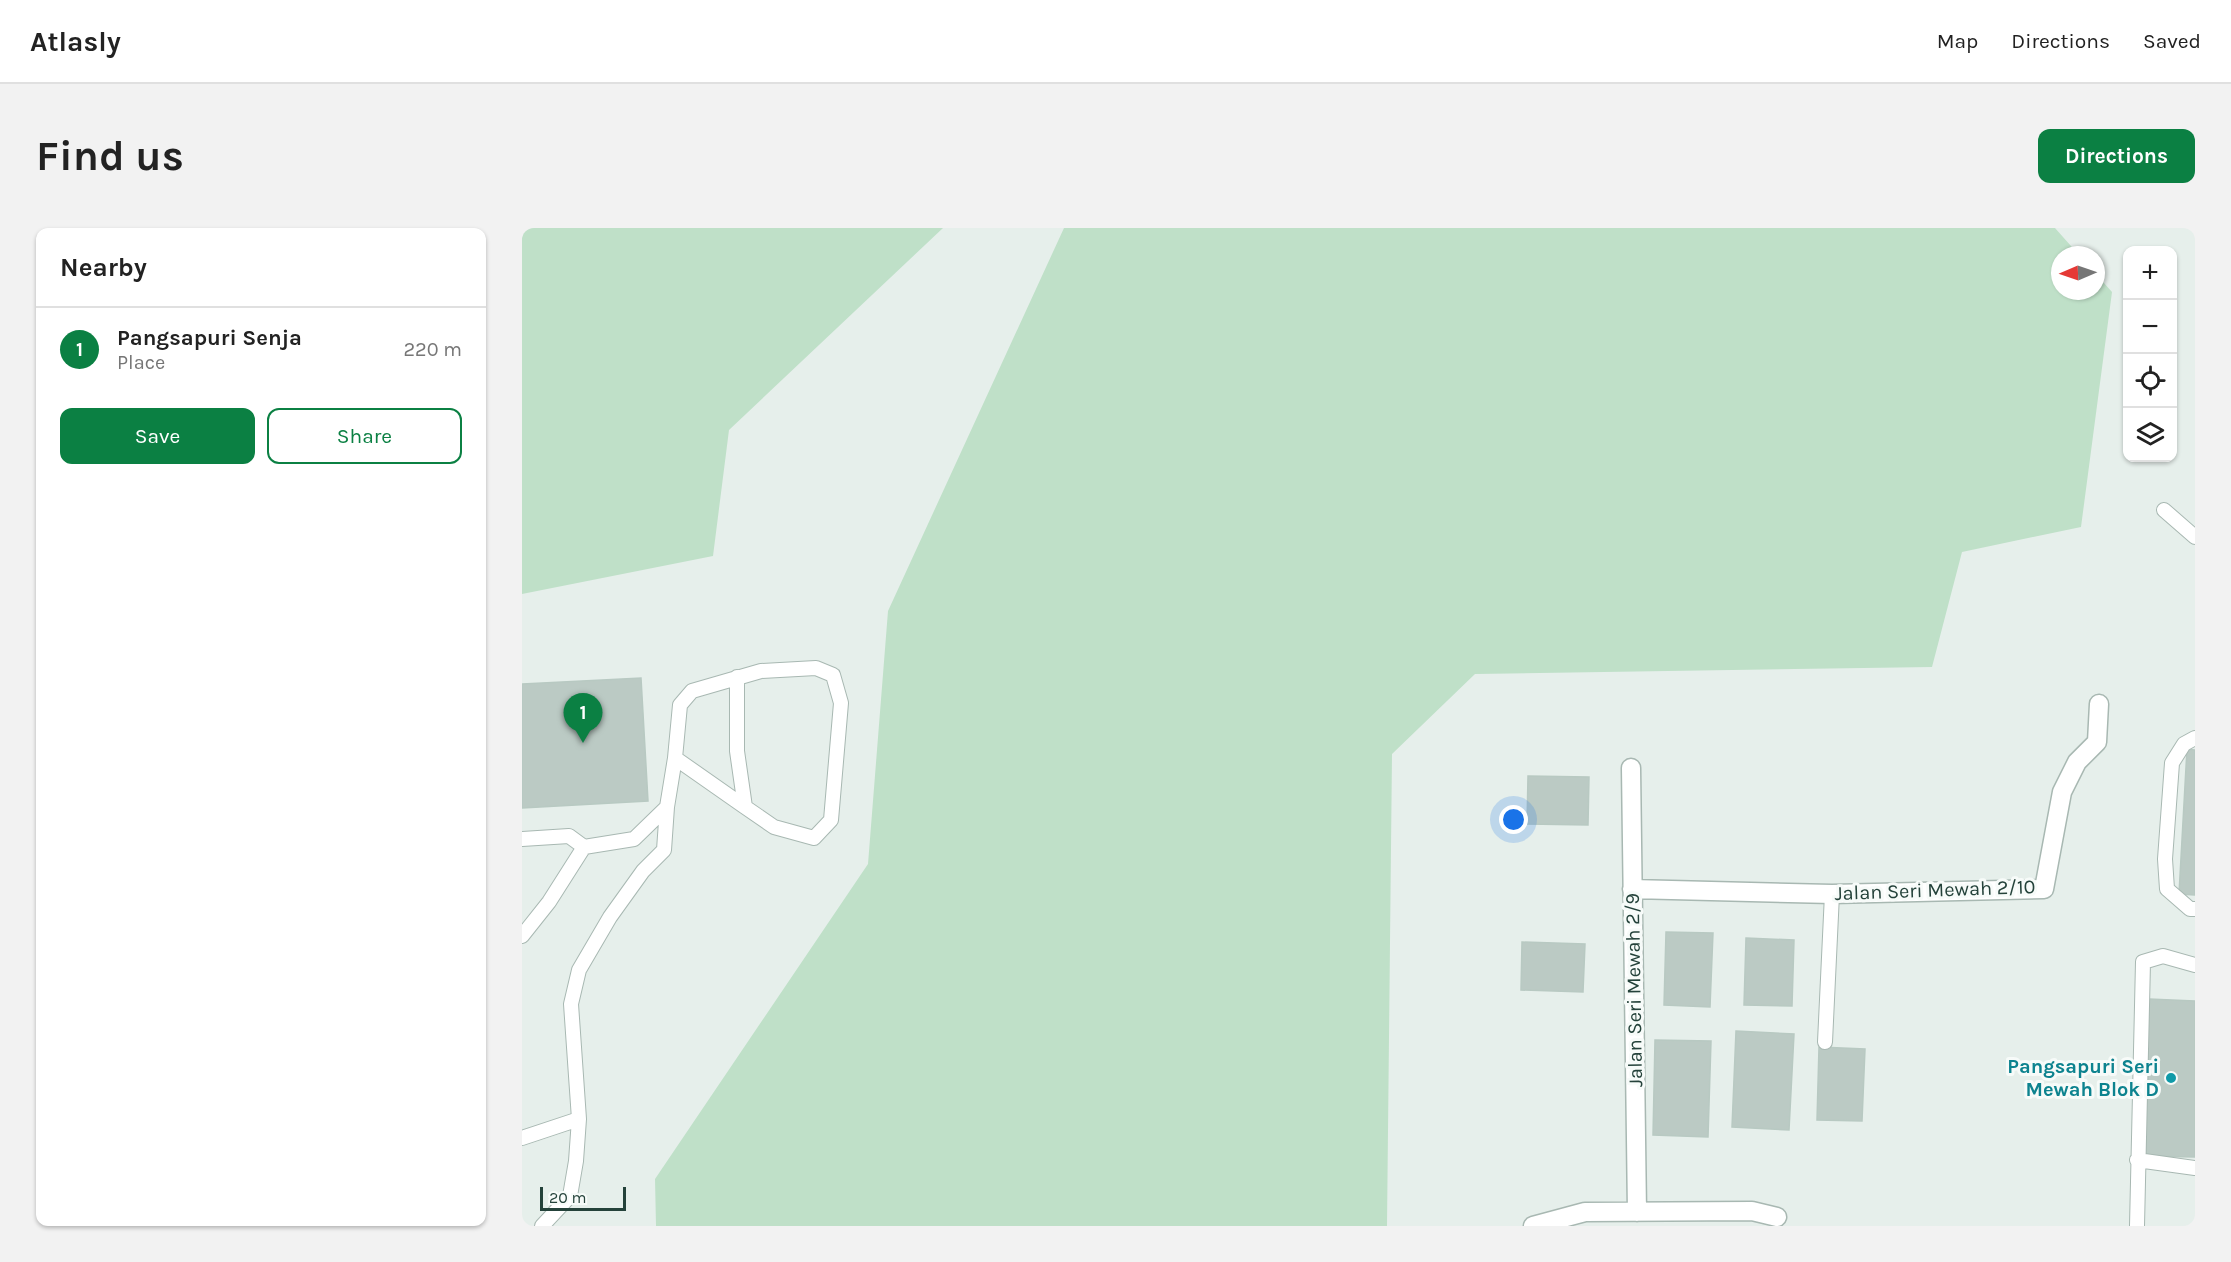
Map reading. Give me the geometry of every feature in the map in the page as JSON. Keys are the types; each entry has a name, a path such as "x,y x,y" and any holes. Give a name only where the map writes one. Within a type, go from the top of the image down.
{"street":[{"name":"Jalan Seri Mewah 2/10","path":"1632,889 1832,894 2044,889 2061,792 2077,762 2097,742 2099,704"},
{"name":"Jalan Seri Mewah 2/9","path":"1631,768 1637,1212"},
{"path":"1533,1226 1585,1212 1752,1210 1778,1221"}],"lane":[{"path":"2164,510 2195,537"},
{"path":"542,1226 570,1196 576,1161 579,1119 571,1004 579,970 610,917 643,871 664,850 680,705 692,691 761,671 816,668 833,675 841,703 831,820 814,838 774,827 675,758"},
{"path":"737,677 737,751 745,807"},
{"path":"2195,738 2184,744 2172,763 2165,859 2167,889 2190,909 2195,909"},
{"path":"522,839 569,836 584,847 634,839 667,807"},
{"path":"522,936 549,902 584,847"},
{"path":"1825,1042 1832,894"},
{"path":"2137,1226 2143,962 2163,956 2195,965"},
{"path":"522,1138 579,1119"},
{"path":"2137,1160 2195,1168"}],"green space":[{"path":"522,228 943,228 729,430 713,556 522,594"},
{"path":"1064,228 2055,228 2071,246 2051,246 2051,300 2105,300 2105,284 2112,292 2081,527 1962,552 1932,667 1475,674 1392,754 1387,1226 656,1226 655,1179 868,864 888,611"}],"building":[{"path":"641,678 648,801 522,808 522,684"},
{"path":"2187,749 2195,750 2195,895 2179,894"},
{"path":"1528,776 1589,777 1588,825 1527,824"},
{"path":"1666,932 1713,933 1710,1007 1664,1005"},
{"path":"1746,938 1794,940 1792,1006 1744,1005"},
{"path":"1522,942 1585,944 1583,992 1521,990"},
{"name":"Pangsapuri Seri Mewah Blok D","path":"2149,999 2195,1001 2195,1157 2145,1156"},
{"path":"1736,1031 1794,1034 1789,1130 1732,1127"},
{"path":"1655,1040 1711,1041 1708,1137 1653,1135"},
{"path":"1819,1047 1865,1049 1862,1121 1817,1120"}],"place":[{"name":"Pangsapuri Senja","path":"583,743"},
{"name":"Pangsapuri Seri Mewah Blok D","path":"2171,1078"}]}
